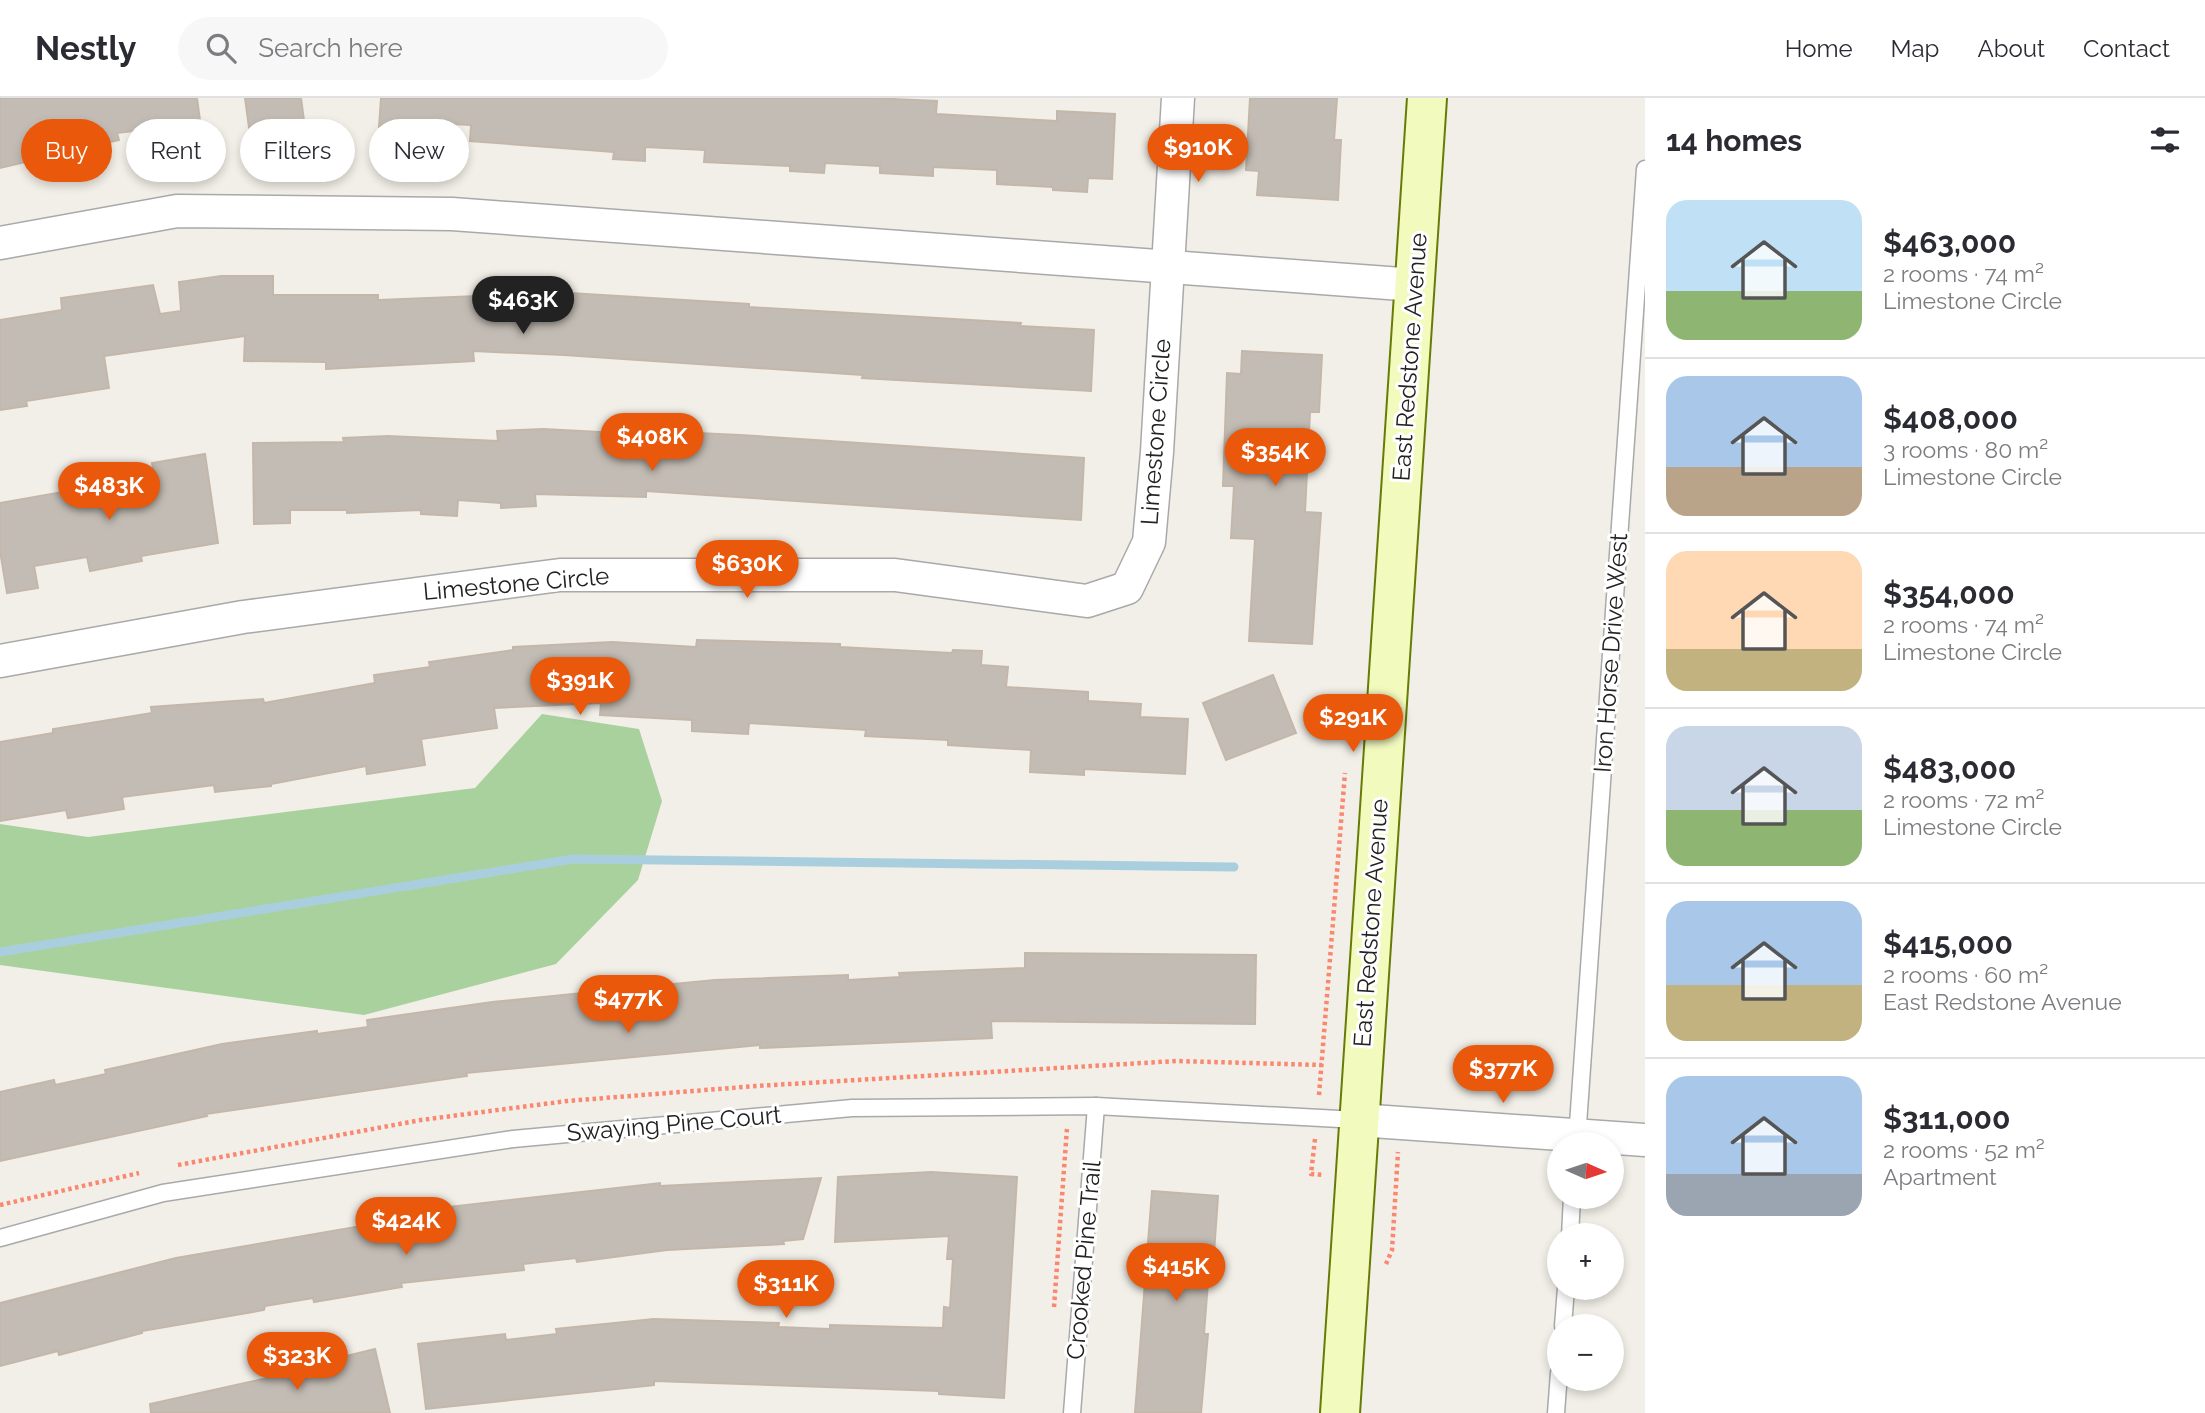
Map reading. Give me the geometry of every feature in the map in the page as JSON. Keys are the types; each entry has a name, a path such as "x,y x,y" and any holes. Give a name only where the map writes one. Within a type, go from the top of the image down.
{"street":[{"name":"Limestone Circle","path":"0,661 243,617 560,575 895,575 1087,601 1126,588 1149,542 1157,452 1178,98"},
{"name":"East Redstone Avenue","path":"1340,1413 1427,98"},
{"path":"0,243 177,211 452,214 1415,285"},
{"path":"1358,1120 1547,1137"},
{"path":"1624,1140 1645,1140"}],"lane":[{"name":"Iron Horse Drive West","path":"1578,1132 1645,169"},
{"name":"Swaying Pine Court","path":"0,1238 163,1193 513,1139 852,1108 1069,1106 1358,1120"},
{"name":"Crooked Pine Trail","path":"1072,1413 1096,1107"},
{"path":"1556,1413 1558,1391"}],"path":[{"path":"1054,1315 1070,1068"},
{"path":"1386,1265 1392,1250 1400,1123"}],"green space":[{"path":"542,714 639,729 662,801 638,880 556,964 364,1015 0,965 0,824 88,837 475,788"}],"building":[{"path":"0,98 197,98 200,119 126,119 126,132 117,133 119,140 112,142 112,119 21,119 21,163 0,168"},
{"path":"245,98 301,98 304,119 248,119"},
{"path":"381,98 871,98 937,101 936,114 1057,121 1057,111 1115,114 1112,179 1088,178 1087,192 997,184 997,170 933,167 933,176 880,173 880,166 825,163 824,173 790,171 790,166 704,162 705,150 645,147 645,161 613,159 614,152 470,141 469,119 380,119"},
{"path":"1250,98 1337,98 1334,140 1341,140 1338,200 1257,195 1259,171 1246,170"},
{"path":"221,276 273,276 273,295 378,295 378,300 503,295 503,289 1094,330 1091,391 473,351 474,361 326,369 326,362 244,361 245,336 104,356 109,388 26,401 27,406 0,410 0,320 62,310 61,298 153,285 160,314 181,311 179,282"},
{"path":"1242,351 1322,355 1319,412 1310,412 1305,512 1321,513 1312,644 1249,641 1255,539 1231,538 1234,486 1223,486 1227,373 1241,374"},
{"path":"543,429 676,436 676,432 740,435 1084,458 1081,520 646,491 646,497 535,494 536,506 501,508 501,503 458,500 457,516 421,514 421,510 347,513 347,510 290,510 290,523 254,524 253,443 344,442 343,438 388,436 498,441 497,431"},
{"path":"205,454 218,543 141,556 142,561 90,571 87,557 34,566 38,588 7,593 0,551 0,503 154,476 152,463"},
{"path":"697,640 840,644 840,647 952,653 953,650 982,651 981,665 1008,667 1006,687 1088,692 1088,701 1141,704 1140,717 1188,719 1185,774 1084,769 1084,775 1030,772 1031,750 948,745 948,740 865,736 866,730 749,723 748,734 692,731 692,720 600,715 601,703 494,708 497,728 421,739 425,765 367,774 366,766 271,786 215,792 214,785 122,797 124,809 68,818 66,810 0,821 0,742 53,733 53,729 152,713 151,707 263,699 264,703 375,683 374,675 430,667 429,662 513,650 513,647 612,642 696,647"},
{"path":"1273,675 1296,733 1226,760 1203,703"},
{"path":"1025,953 1256,955 1255,1024 991,1021 992,1038 760,1048 760,1045 466,1073 467,1076 206,1114 207,1116 0,1161 0,1092 54,1080 55,1085 106,1074 105,1070 222,1044 368,1027 367,1020 492,1002 582,993 582,998 634,993 633,988 715,980 848,975 848,980 900,977 899,973 1025,968"},
{"path":"931,1172 1017,1177 1004,1398 939,1394 939,1391 654,1381 654,1385 426,1409 418,1344 505,1334 506,1340 557,1334 556,1329 654,1319 779,1323 778,1327 830,1329 830,1325 943,1328 944,1307 950,1308 953,1259 947,1259 949,1236 835,1242 838,1177"},
{"path":"821,1178 803,1239 783,1241 784,1244 667,1250 577,1262 576,1258 523,1264 524,1270 401,1283 402,1287 314,1302 313,1298 265,1306 264,1310 142,1331 59,1355 58,1351 0,1366 0,1303 176,1258 431,1214 430,1209 660,1183 660,1186"},
{"path":"1152,1191 1218,1196 1212,1282 1208,1282 1204,1334 1208,1334 1201,1413 1135,1413"},
{"path":"375,1349 390,1413 151,1413 150,1404 290,1373 289,1370"}],"waterway":[{"path":"0,952 573,859 1234,867"}]}
